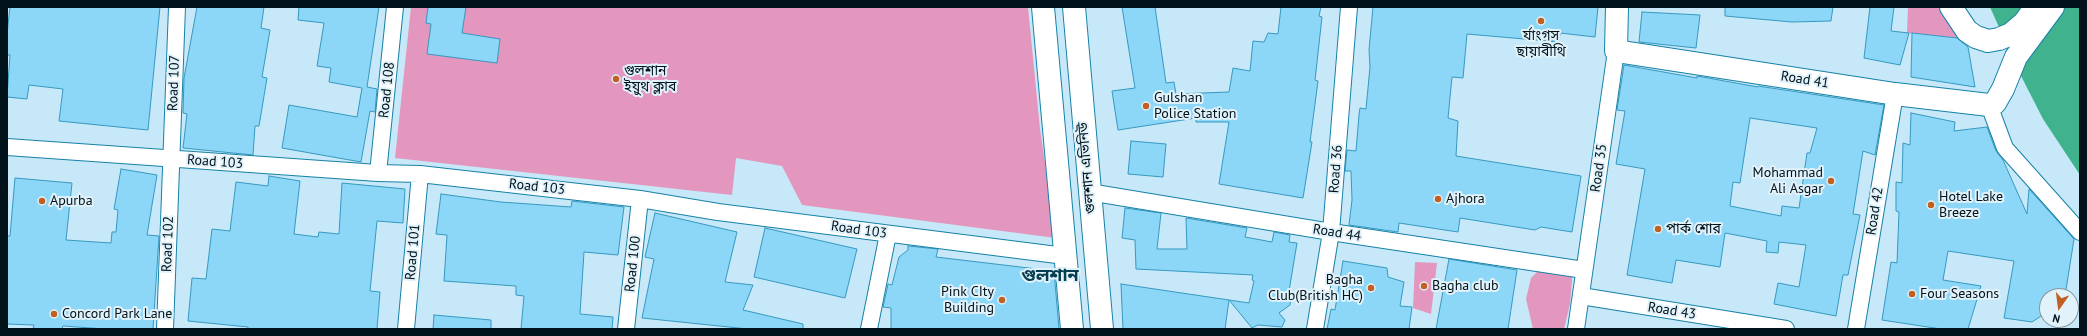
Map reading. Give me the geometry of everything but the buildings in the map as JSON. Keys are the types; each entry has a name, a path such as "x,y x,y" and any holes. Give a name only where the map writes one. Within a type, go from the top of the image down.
{"main road":[{"path":"1043,7 1072,329"},
{"name":"গুলশান এভিনিউ","path":"1074,7 1102,329"},
{"name":"Road 35","path":"1616,51 1617,7"},
{"path":"1951,7 1960,22 1976,37 1988,41 1999,39 2011,34 2024,22 2036,7"},
{"path":"1992,104 2003,89 2016,57 2053,7"},
{"name":"Road 41","path":"1616,51 1895,94 1992,104"}],"street":[{"name":"Road 107","path":"171,160 177,7"},
{"name":"Road 108","path":"378,173 395,7"},
{"name":"Road 36","path":"1315,329 1331,232 1349,7"},
{"name":"Road 35","path":"1576,329 1616,51"},
{"name":"Road 42","path":"1856,329 1895,94"},
{"path":"1992,104 2005,148 2080,232"},
{"name":"Road 103","path":"7,147 171,160 378,173 420,174 640,199 718,212 1065,256"},
{"name":"Road 102","path":"165,329 171,160"},
{"name":"Road 101","path":"406,329 420,174"},
{"name":"Road 44","path":"1089,192 1331,232 1584,270"},
{"name":"Road 100","path":"626,329 640,199"},
{"path":"868,329 888,234"},
{"name":"Road 43","path":"1581,296 1786,329"}],"shaded area":[{"path":"411,7 1028,7 1040,129 1056,238 802,205 782,166 736,158 732,195 395,158"},
{"path":"1908,7 1951,7 1967,39 1907,33"},
{"path":"1990,7 2080,7 2080,175 2043,119 2018,70"},
{"name":"Bagha club","path":"1415,262 1437,263 1431,314 1413,308"},
{"path":"1542,267 1571,271 1572,280 1570,304 1564,329 1533,329 1526,299 1531,278"}],"place":[{"name":"র্যাংগস ছায়াবীথি","path":"1541,21"},
{"name":"গুলশান ইয়ুথ ক্লাব","path":"616,79"},
{"name":"Gulshan Police Station","path":"1146,106"},
{"name":"Mohammad Ali Asgar","path":"1831,181"},
{"name":"Ajhora","path":"1438,199"},
{"name":"Apurba","path":"42,201"},
{"name":"Hotel Lake Breeze","path":"1931,205"},
{"name":"পার্ক শোর","path":"1658,229"},
{"name":"Bagha club","path":"1424,286"},
{"name":"Bagha Club(British HC)","path":"1371,288"},
{"name":"Four Seasons","path":"1912,294"},
{"name":"Pink CIty Building","path":"1002,300"},
{"name":"Concord Park Lane","path":"54,314"}],"district":[{"name":"গুলশান","path":"1050,276"}]}
